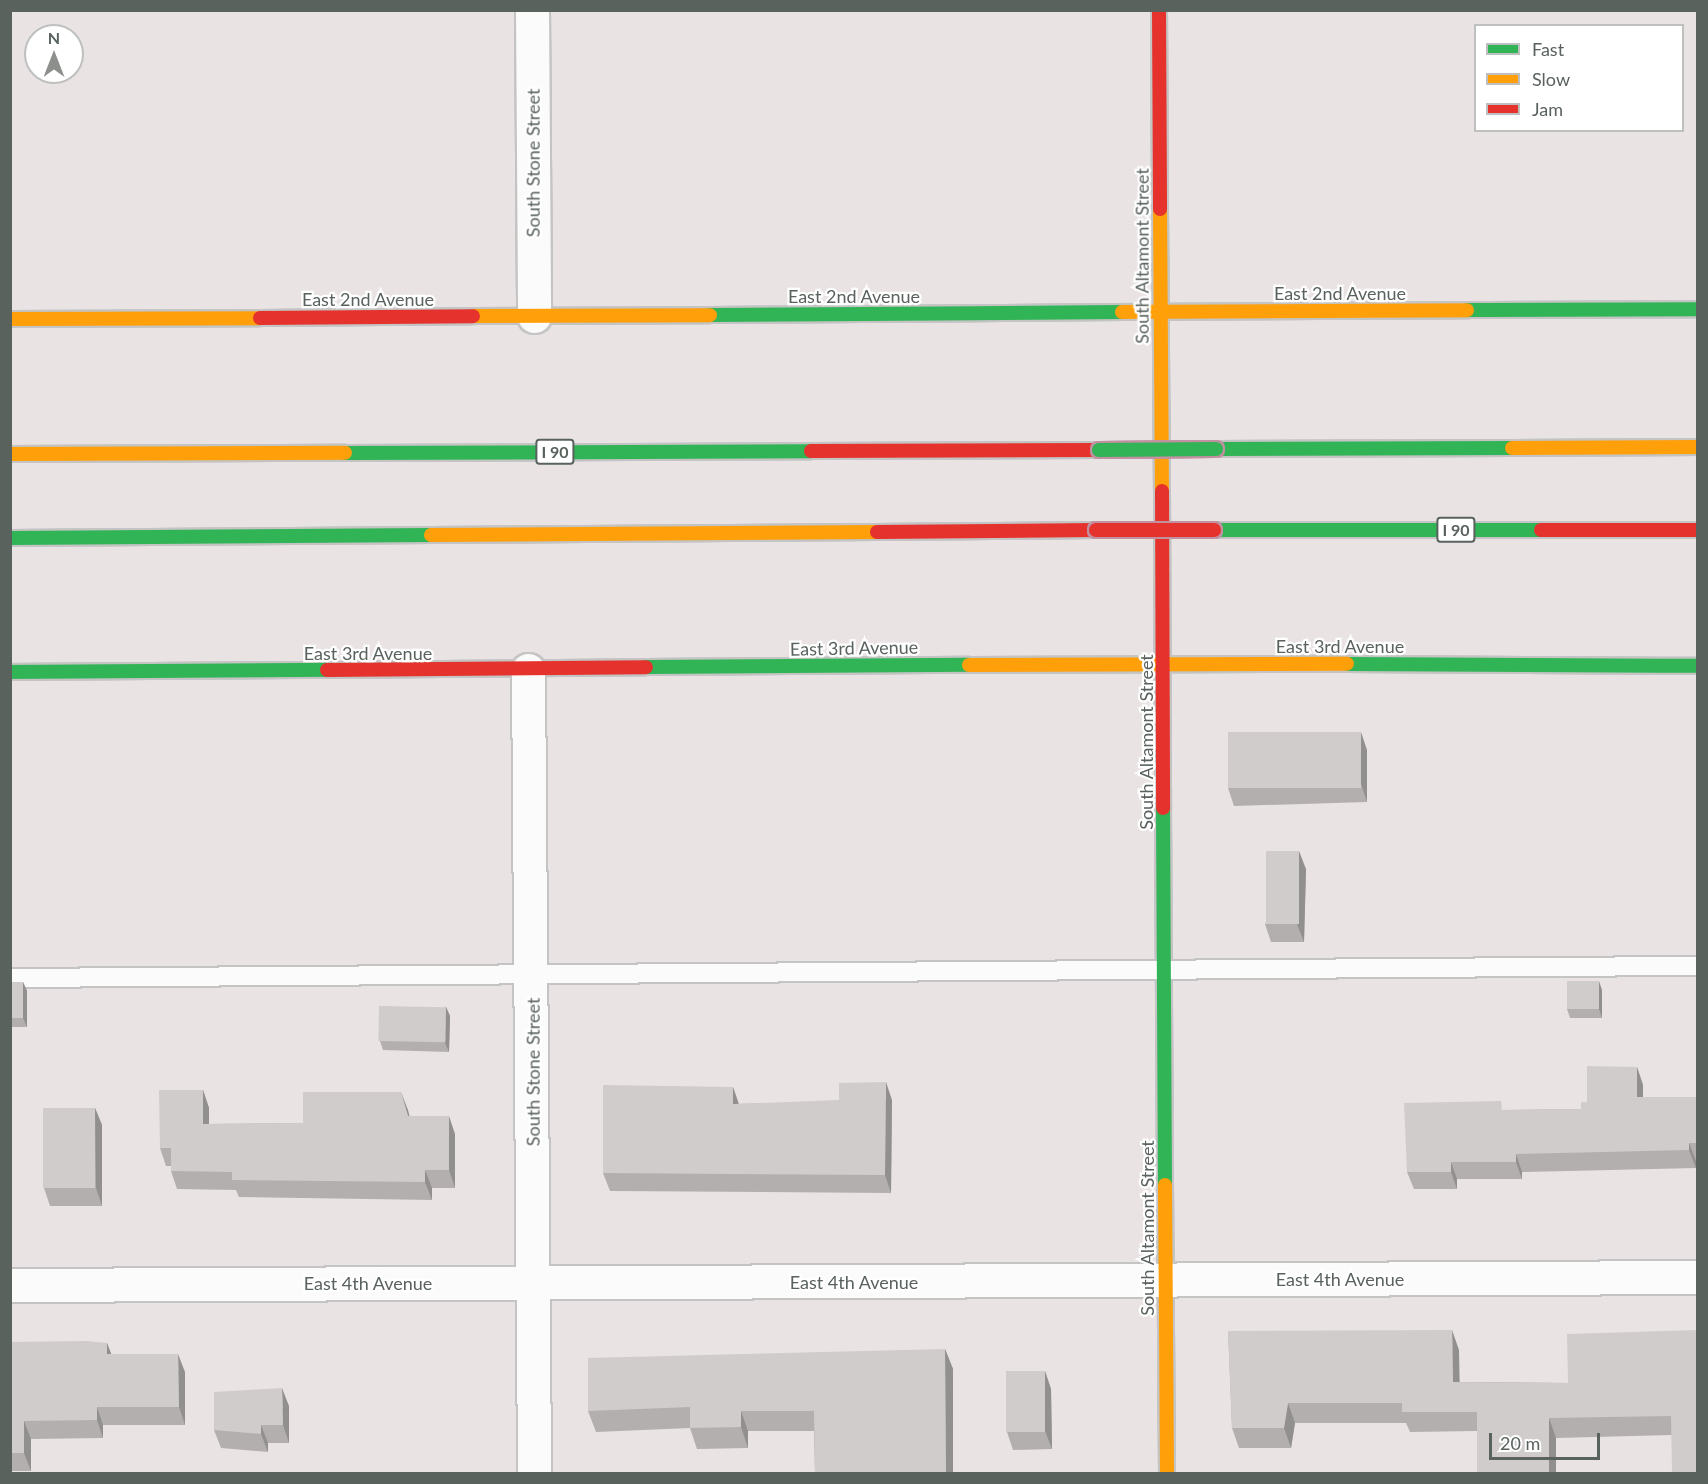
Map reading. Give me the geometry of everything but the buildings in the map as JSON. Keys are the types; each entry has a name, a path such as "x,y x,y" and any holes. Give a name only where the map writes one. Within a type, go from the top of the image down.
{"main road":[{"name":"South Altamont Street","path":"1159,10 1167,1473"},
{"name":"East 2nd Avenue","path":"10,319 1698,309"},
{"name":"I 90","path":"10,454 1698,447"},
{"name":"I 90","path":"10,538 1096,530 1698,530"},
{"name":"East 3rd Avenue","path":"10,672 528,670 1164,663 1698,666"}],"street":[{"name":"South Stone Street","path":"532,10 534,316"},
{"name":"South Stone Street","path":"528,670 533,975 534,1473"},
{"name":"East 4th Avenue","path":"10,1285 1698,1277"}],"lane":[{"path":"10,978 1698,966"}],"traffic: fast":[{"path":"1467,310 1698,309"},
{"path":"710,315 1122,312"},
{"path":"1216,449 1512,448"},
{"path":"1099,450 1216,449"},
{"path":"345,453 811,451"},
{"path":"1214,530 1541,530"},
{"path":"10,538 431,535"},
{"path":"1347,664 1698,666"},
{"path":"646,667 969,665"},
{"path":"10,672 327,670"},
{"path":"1163,808 1165,1185"}],"traffic: slow":[{"path":"1160,209 1162,491"},
{"path":"1122,312 1467,310"},
{"path":"473,316 710,315"},
{"path":"10,319 260,318"},
{"path":"1512,448 1698,447"},
{"path":"10,454 345,453"},
{"path":"431,535 877,532"},
{"path":"969,665 1347,664"},
{"path":"1165,1185 1167,1474"}],"traffic: jam":[{"path":"1159,10 1160,209"},
{"path":"260,318 473,316"},
{"path":"811,451 1099,450"},
{"path":"1162,491 1163,808"},
{"path":"877,532 1096,530"},
{"path":"1096,530 1214,530"},
{"path":"1541,530 1698,530"},
{"path":"327,670 646,667"}]}
